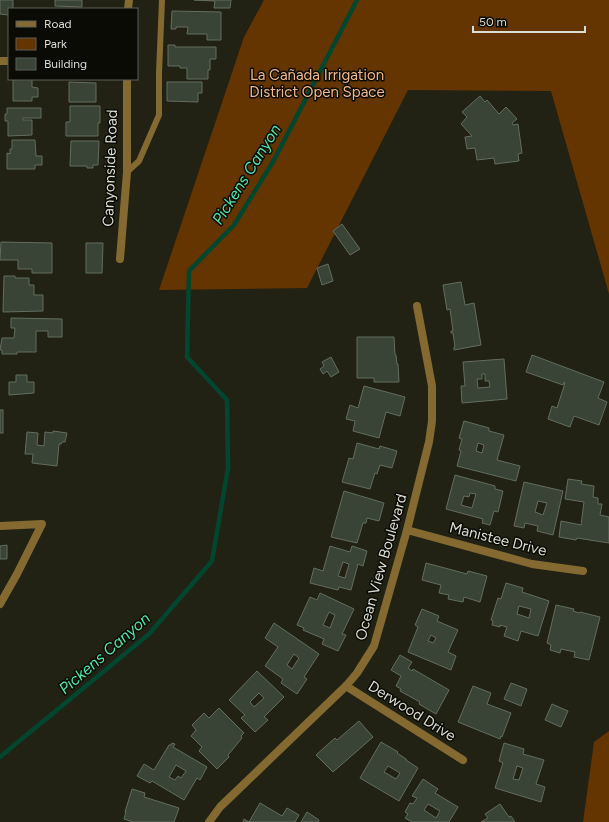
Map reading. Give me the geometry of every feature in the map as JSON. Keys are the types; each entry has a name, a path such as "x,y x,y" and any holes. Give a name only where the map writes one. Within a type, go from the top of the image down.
{"street":[{"name":"Canyonside Road","path":"120,258 127,172 127,80"},
{"name":"Ocean View Boulevard","path":"209,822 220,807 346,686 358,673 374,646 407,530 429,442 432,421 432,386 417,306"},
{"path":"0,526 42,524 18,574 0,604"},
{"name":"Manistee Drive","path":"407,530 532,564 583,571"},
{"name":"Derwood Drive","path":"346,686 463,760"}],"lane":[{"path":"127,172 139,161 159,115 162,0"}],"green space":[{"name":"La Cañada Irrigation District Open Space","path":"264,0 609,0 609,294 551,91 408,90 307,288 159,290 244,37"},
{"path":"609,731 609,822 583,822 594,742"}],"building":[{"path":"0,0 13,0 13,8 8,8 8,15 0,14"},
{"path":"55,0 82,0 82,7 55,6"},
{"path":"194,0 231,0 230,8 214,8 215,1"},
{"path":"172,11 221,12 221,40 207,40 207,34 187,34 188,27 176,27 176,29 171,29"},
{"path":"168,45 175,45 175,47 216,47 216,59 210,59 208,79 187,79 187,68 180,68 180,66 168,66"},
{"path":"13,80 32,80 32,87 38,88 38,97 32,97 32,101 13,101"},
{"path":"69,82 96,83 96,102 69,102"},
{"path":"167,82 202,82 202,93 198,93 198,102 167,101"},
{"path":"480,96 485,102 487,100 499,114 506,107 517,119 512,123 513,125 518,124 522,153 518,154 519,161 495,164 494,158 477,160 475,148 467,149 465,137 472,136 461,124 467,117 462,112"},
{"path":"70,106 100,106 98,136 66,136 66,122 70,122"},
{"path":"7,108 41,108 41,118 23,118 23,120 32,120 32,135 8,136 8,121 5,121"},
{"path":"12,140 35,140 36,156 42,156 42,165 35,165 35,169 7,169 7,153 10,154 10,149 12,149"},
{"path":"71,141 99,141 98,165 93,165 93,168 87,168 87,166 70,166"},
{"path":"342,224 360,249 350,255 333,231"},
{"path":"1,242 52,243 52,273 32,273 32,269 18,269 18,260 0,260"},
{"path":"86,243 103,243 102,273 86,273"},
{"path":"328,264 333,281 322,285 317,268"},
{"path":"4,276 29,278 29,285 34,285 34,295 43,295 43,311 3,312"},
{"path":"461,282 465,305 474,303 481,345 454,350 453,333 451,333 451,331 453,331 450,309 447,310 443,285"},
{"path":"11,318 62,319 62,337 48,337 48,331 36,331 36,352 2,354 2,350 0,350 2,338 14,338 15,328 11,328"},
{"path":"357,337 394,337 399,382 374,382 374,378 357,378"},
{"path":"532,355 604,382 598,398 607,402 599,425 574,416 570,427 548,419 552,406 557,408 565,383 564,382 563,385 526,372"},
{"path":"331,357 339,372 331,377 327,371 323,374 320,369 324,366 322,362"},
{"path":"504,359 507,399 462,403 461,386 465,386 463,362","holes":["482,374 485,374 485,381 489,381 490,387 478,388 477,379 482,379"]},
{"path":"16,375 27,375 27,382 34,382 34,393 9,395 9,382 16,382"},
{"path":"364,386 405,397 400,416 386,412 379,438 353,431 355,421 346,419 350,405 358,408"},
{"path":"0,410 3,410 3,433 0,433"},
{"path":"464,421 489,428 489,431 504,435 497,460 520,466 516,481 457,466 461,451 459,450 462,439 459,438","holes":["478,443 484,445 482,453 476,451"]},
{"path":"53,431 67,433 65,442 59,444 57,466 32,463 33,454 25,454 27,432 38,433 37,445 44,446 45,432 53,433"},
{"path":"357,443 379,449 380,446 397,451 392,468 380,465 377,474 375,473 370,489 342,482 349,458 353,459"},
{"path":"455,475 495,486 495,489 503,491 498,512 494,511 490,525 482,523 483,519 446,509","holes":["470,493 476,494 472,508 461,505 464,496 469,497"]},
{"path":"568,479 582,481 581,484 594,486 593,497 598,498 598,504 602,504 600,515 609,517 609,543 559,537 561,521 581,525 584,502 565,499"},
{"path":"524,482 563,491 553,535 537,531 538,526 525,523 524,528 514,526","holes":["538,501 547,503 543,515 535,512"]},
{"path":"344,491 384,503 379,521 367,518 366,523 363,523 357,543 331,537"},
{"path":"7,545 7,559 0,559 0,546"},
{"path":"330,546 350,552 352,546 367,551 363,566 358,564 351,590 339,587 338,590 310,583 314,568 323,571","holes":["343,562 349,564 345,578 338,576"]},
{"path":"426,563 467,574 468,571 487,576 480,602 464,597 463,602 448,599 449,595 439,593 441,585 422,580"},
{"path":"506,583 523,588 522,592 549,601 538,636 521,631 518,641 504,636 507,627 492,625 493,621 491,620 498,598 501,599","holes":["519,606 531,609 529,618 517,614"]},
{"path":"320,593 354,609 342,634 346,635 338,651 322,644 324,639 303,630 304,628 297,625 310,597 317,600","holes":["329,612 335,615 330,628 323,625"]},
{"path":"556,605 574,609 573,611 579,613 600,617 589,660 574,657 575,652 561,649 560,653 550,650 551,645 547,643"},
{"path":"422,609 439,616 437,621 458,630 448,652 456,656 451,670 408,652 418,627 415,625","holes":["431,635 436,638 433,643 428,641"]},
{"path":"274,623 319,654 304,677 307,679 297,694 281,683 283,679 265,666 278,647 265,638","holes":["294,654 299,658 292,669 287,665"]},
{"path":"400,655 412,662 408,668 412,671 413,669 449,690 436,714 419,704 420,702 400,691 401,689 396,686 401,676 391,670"},
{"path":"257,671 284,697 264,717 268,720 255,732 241,718 245,715 229,700","holes":["259,693 264,698 254,707 250,702"]},
{"path":"511,683 527,689 521,706 504,699"},
{"path":"473,686 491,693 487,704 511,713 500,739 458,722"},
{"path":"552,704 568,711 561,727 545,720"},
{"path":"219,708 244,733 241,736 242,738 228,755 229,757 217,769 199,751 202,747 191,736 196,730 192,725 204,713 209,718"},
{"path":"359,721 373,737 333,772 316,755 335,738 337,740"},
{"path":"381,742 398,752 397,753 418,768 399,801 360,778","holes":["388,766 400,773 396,779 384,772"]},
{"path":"172,743 175,744 173,747 207,767 200,780 197,778 184,800 152,781 150,783 137,776 144,764 154,770 169,745","holes":["176,765 186,771 181,778 178,776 175,780 169,777"]},
{"path":"504,743 524,749 523,754 544,760 536,784 545,787 541,802 495,788 503,763 499,761","holes":["517,766 523,768 519,780 513,779"]},
{"path":"423,779 438,789 435,793 458,807 449,822 412,822 405,818 408,814 405,812 410,803 413,804 417,798 412,796","holes":["428,804 440,811 436,818 424,810"]},
{"path":"132,789 145,793 144,797 179,808 174,822 133,822 124,819"},
{"path":"260,803 282,816 287,808 299,815 295,822 249,822"},
{"path":"500,804 509,817 511,816 515,822 481,822 488,818 485,814"},
{"path":"307,812 319,820 318,822 301,822"}],"waterway":[{"name":"Pickens Canyon","path":"0,757 149,634 212,561 228,468 227,400 187,357 189,271 234,225 274,160 357,0"}]}
